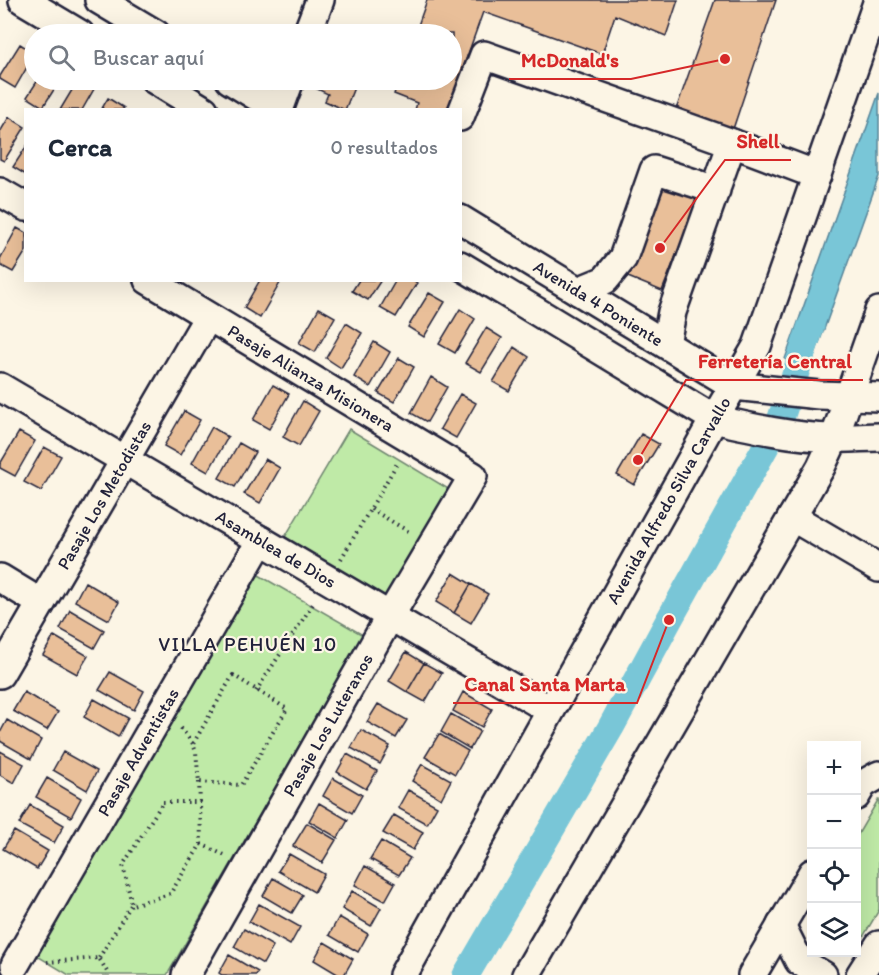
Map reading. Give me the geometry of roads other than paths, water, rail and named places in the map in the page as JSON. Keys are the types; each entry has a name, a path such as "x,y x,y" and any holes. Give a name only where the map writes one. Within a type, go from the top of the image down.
{"street":[{"path":"23,0 63,24"},
{"path":"99,0 139,24"},
{"path":"311,24 320,0"},
{"name":"Avenida Alfredo Silva Carvallo","path":"403,975 714,419 746,387 757,346 878,0"},
{"path":"462,112 484,55 732,142 817,175"},
{"path":"171,90 201,108"},
{"path":"246,90 276,108"},
{"path":"280,108 286,90"},
{"path":"666,344 672,312 732,142"},
{"path":"578,291 605,280 623,258 654,170 716,190"},
{"path":"0,192 24,206"},
{"name":"Avenida 4 Poniente","path":"462,220 666,344 746,387 819,395 879,397"},
{"path":"462,266 714,419 805,436 834,439 879,437"},
{"name":"Pasaje Alianza Misionera","path":"151,282 473,476"},
{"path":"526,975 821,467 834,439 879,311"},
{"name":"Pasaje Los Metodistas","path":"0,674 208,317"},
{"name":"Asamblea de Dios","path":"0,387 261,540 334,571 390,616 550,710"},
{"name":"Pasaje Los Luteranos","path":"186,975 390,616 473,476"},
{"path":"792,516 879,568"},
{"name":"Pasaje Adventistas","path":"16,965 261,540"},
{"path":"0,578 41,603"},
{"path":"857,795 863,784 879,775"},
{"path":"752,975 807,881"},
{"path":"781,925 795,968 823,975"},
{"path":"860,975 879,945"}],"water":[{"path":"879,93 879,176 813,360 785,359"}],"waterway":[{"path":"466,975 611,727 780,421 811,326"}],"place":[{"name":"McDonald's","path":"725,59"},
{"name":"Shell","path":"660,248"},
{"name":"Ferretería Central","path":"638,460"},
{"name":"Canal Santa Marta","path":"669,620"}],"district":[{"name":"VILLA PEHUÉN 10","path":"248,644"}]}
